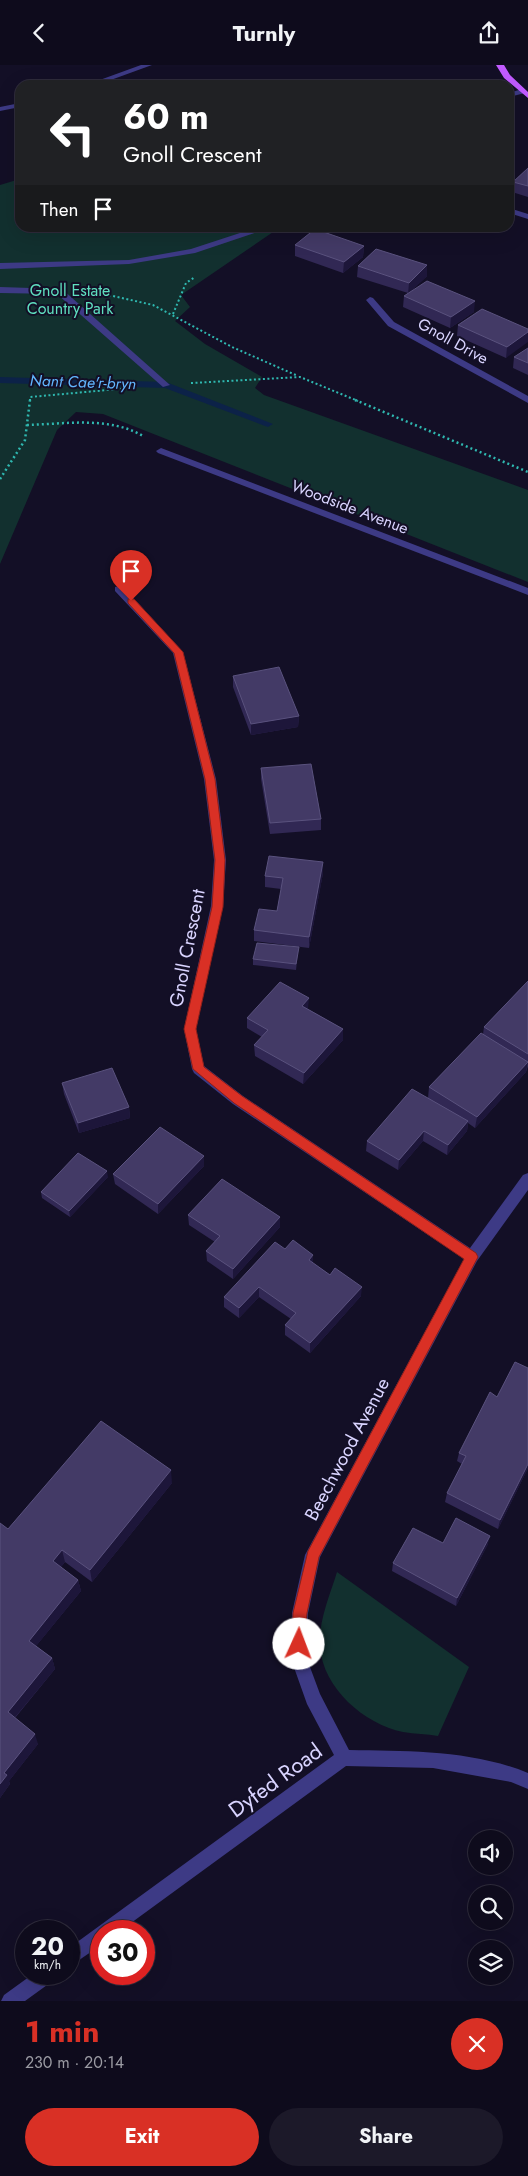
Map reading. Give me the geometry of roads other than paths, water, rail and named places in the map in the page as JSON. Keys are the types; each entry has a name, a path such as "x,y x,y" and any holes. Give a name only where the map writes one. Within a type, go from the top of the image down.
{"main road":[{"path":"500,65 513,80"},
{"path":"514,81 525,93"}],"street":[{"path":"104,80 148,65"},
{"path":"0,109 15,106"},
{"path":"514,211 528,217"},
{"path":"0,266 128,262 192,251 252,232"},
{"path":"0,290 59,291 166,385"},
{"name":"Gnoll Drive","path":"370,300 391,324 528,400"},
{"name":"Woodside Avenue","path":"160,451 528,592"},
{"name":"Gnoll Crescent","path":"119,589 178,652 210,779 220,860 217,907 190,1029 198,1069 238,1099 472,1257"},
{"name":"Beechwood Avenue","path":"344,1758 313,1698 299,1659 300,1613 312,1555 472,1257 528,1179"},
{"name":"Dyfed Road","path":"121,1920 344,1758 433,1760 511,1774 528,1781"},
{"path":"10,2001 33,1985"}],"waterway":[{"name":"Nant Cae'r-bryn","path":"0,380 166,385 268,424"}],"park label":[{"name":"Gnoll Estate Country Park","path":"70,299"}]}
